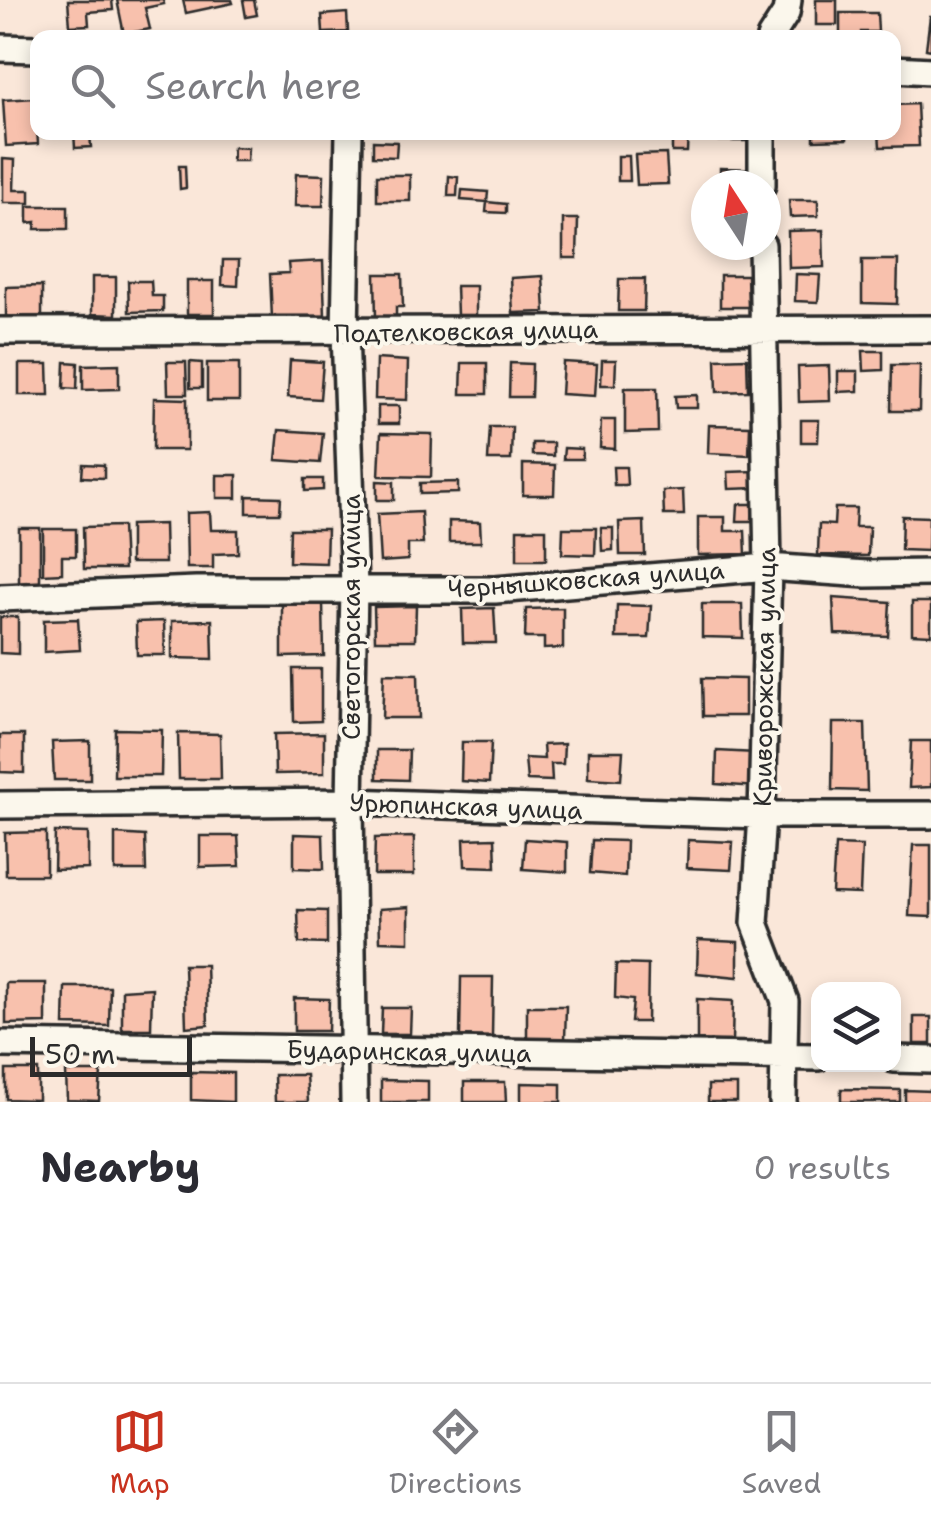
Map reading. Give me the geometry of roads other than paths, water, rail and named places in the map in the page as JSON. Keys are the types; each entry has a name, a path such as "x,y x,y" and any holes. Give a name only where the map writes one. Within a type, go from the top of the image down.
{"street":[{"path":"775,30 786,13 788,0"},
{"path":"0,48 30,48"},
{"path":"901,69 931,71"},
{"name":"Светогорская улица","path":"349,140 345,332 354,588 350,802 354,1102"},
{"path":"762,140 762,170"},
{"name":"Криворожская улица","path":"762,260 768,567 762,815 754,923 785,1002 783,1102"},
{"name":"Подтелковская улица","path":"0,331 931,329"},
{"name":"Чернышковская улица","path":"0,598 354,588 495,590 768,567 866,574 931,573"},
{"name":"Урюпинская улица","path":"0,804 350,802 762,815 931,815"},
{"name":"Бударинская улица","path":"0,1044 811,1058"},
{"path":"901,1059 931,1060"}]}
